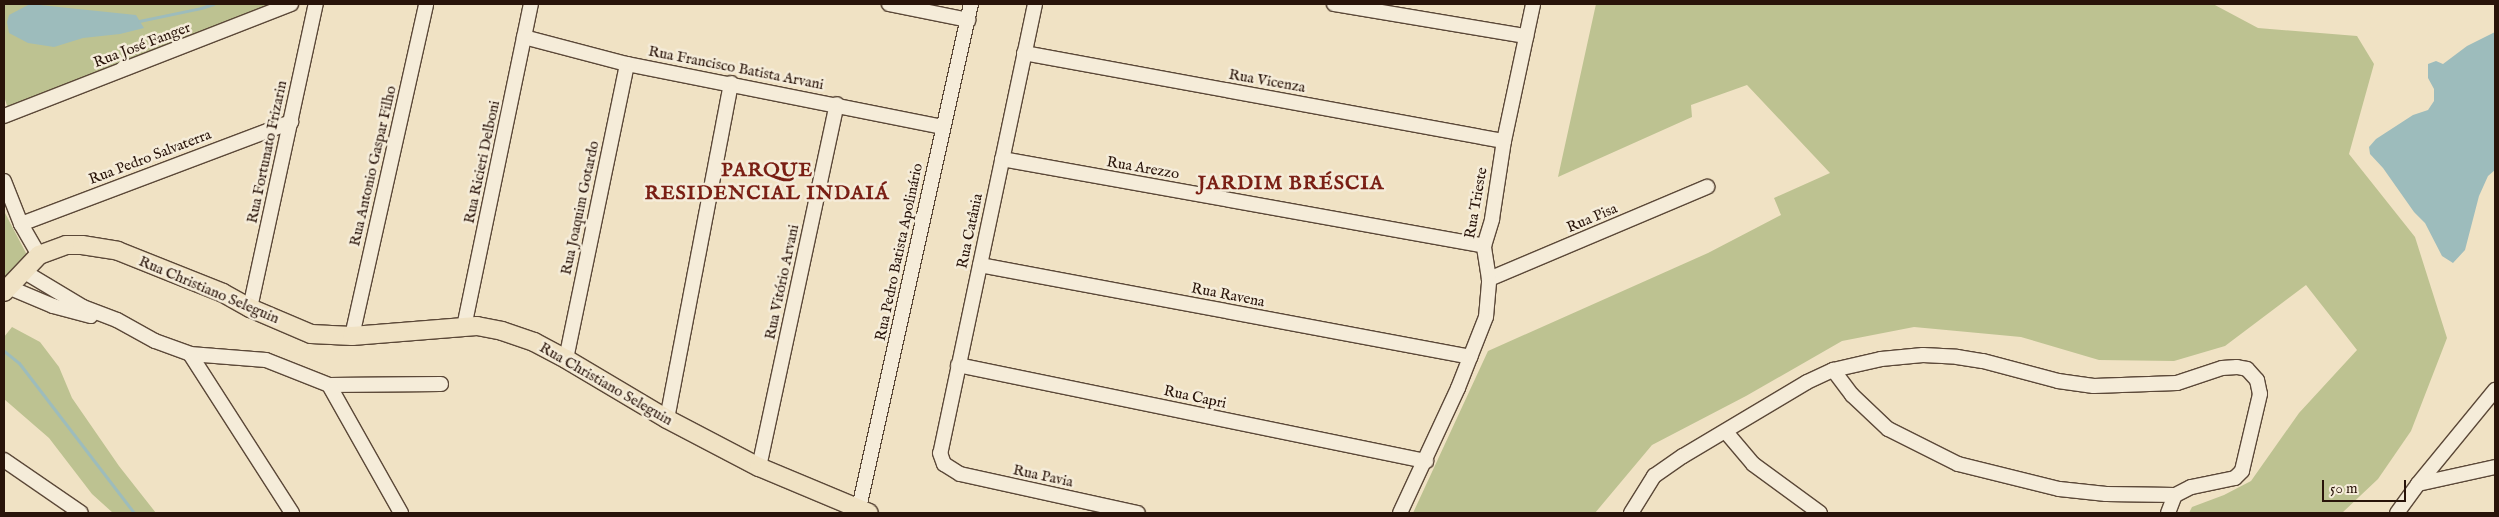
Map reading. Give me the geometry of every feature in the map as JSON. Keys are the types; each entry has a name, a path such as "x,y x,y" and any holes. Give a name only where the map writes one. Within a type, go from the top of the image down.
{"main road":[{"name":"Rua Christiano Seleguin","path":"6,290 39,254 66,245 102,247 223,293 250,308 311,334 352,336 464,326 477,326 502,331 534,342 667,419 759,467 864,511"}],"street":[{"name":"Rua José Fanger","path":"4,116 291,4"},
{"name":"Rua Fortunato Frizarin","path":"250,308 316,4"},
{"name":"Rua Antonio Gaspar Filho","path":"352,336 426,4"},
{"name":"Rua Ricieri Delboni","path":"464,326 531,4"},
{"path":"889,4 968,20"},
{"name":"Rua Pedro Batista Apolinário","path":"864,511 943,127 971,4"},
{"name":"Rua Catânia","path":"944,464 940,454 1035,4"},
{"path":"1334,4 1526,36"},
{"name":"Rua Trieste","path":"1400,513 1426,461 1486,317 1489,279 1484,246 1492,219 1504,141 1533,4"},
{"name":"Rua Francisco Batista Arvani","path":"524,37 627,64 837,104 943,127"},
{"name":"Rua Vicenza","path":"1024,53 1504,141"},
{"name":"Rua Joaquim Gotardo","path":"566,359 627,64"},
{"path":"667,419 730,83"},
{"name":"Rua Vitório Arvani","path":"759,467 837,104"},
{"name":"Rua Pedro Salvaterra","path":"21,224 291,122"},
{"name":"Rua Arezzo","path":"1002,159 1484,246"},
{"path":"4,181 21,224 39,254"},
{"name":"Rua Pisa","path":"1489,279 1707,187"},
{"name":"Rua Ravena","path":"980,265 1470,357"},
{"name":"Rua Christiano Seleguin","path":"23,271 59,295 190,354 266,360 330,385 441,384"},
{"name":"Rua Christiano Seleguin","path":"6,290 80,315 117,320"},
{"path":"190,354 292,513"},
{"path":"1638,511 1654,476 1683,456 1807,382 1833,370 1881,359 1923,354 1983,361 2058,382 2094,386 2177,383 2222,368 2237,367 2247,369 2257,380 2260,394 2242,471 2235,478 2223,482 2191,487 2175,495 2106,494 2059,489 1958,464 1888,429 1852,395 1833,370"},
{"name":"Rua Capri","path":"958,365 1426,461"},
{"path":"330,385 401,513"},
{"path":"2397,513 2418,484 2495,390"},
{"path":"1726,432 1753,464 1820,513"},
{"path":"4,460 81,513"},
{"name":"Rua Pavia","path":"944,464 960,474 1138,513"},
{"path":"2418,484 2495,467"},
{"path":"2168,513 2175,495"}],"green space":[{"path":"4,4 284,4 8,109 4,96"},
{"path":"1596,4 2213,4 2258,28 2357,36 2374,64 2349,154 2415,237 2447,338 2411,431 2378,479 2342,513 2189,513 2192,507 2224,495 2251,481 2299,413 2357,350 2306,285 2225,346 2174,361 2099,360 2021,337 1914,327 1842,341 1746,396 1652,445 1595,513 1413,513 1488,351 1708,253 1781,215 1774,198 1830,173 1747,85 1691,105 1692,117 1558,177"},
{"path":"4,211 27,255 4,280"},
{"path":"12,327 40,342 59,367 72,398 119,466 156,513 113,513 92,494 49,438 4,399 4,337"}],"water":[{"path":"30,4 136,15 144,28 120,34 83,38 54,47 28,43 9,33 7,22 9,15"},
{"path":"2495,32 2495,170 2488,176 2479,196 2465,250 2453,263 2442,256 2425,223 2414,212 2383,168 2370,154 2369,147 2376,139 2413,115 2428,110 2434,101 2434,89 2428,78 2428,64 2436,61 2443,64 2467,46"}],"waterway":[{"path":"139,21 213,4"},
{"path":"4,351 19,363 134,513"}],"district":[{"name":"PARQUE RESIDENCIAL INDAIÁ","path":"767,182"},
{"name":"JARDIM BRÉSCIA","path":"1291,183"}]}
